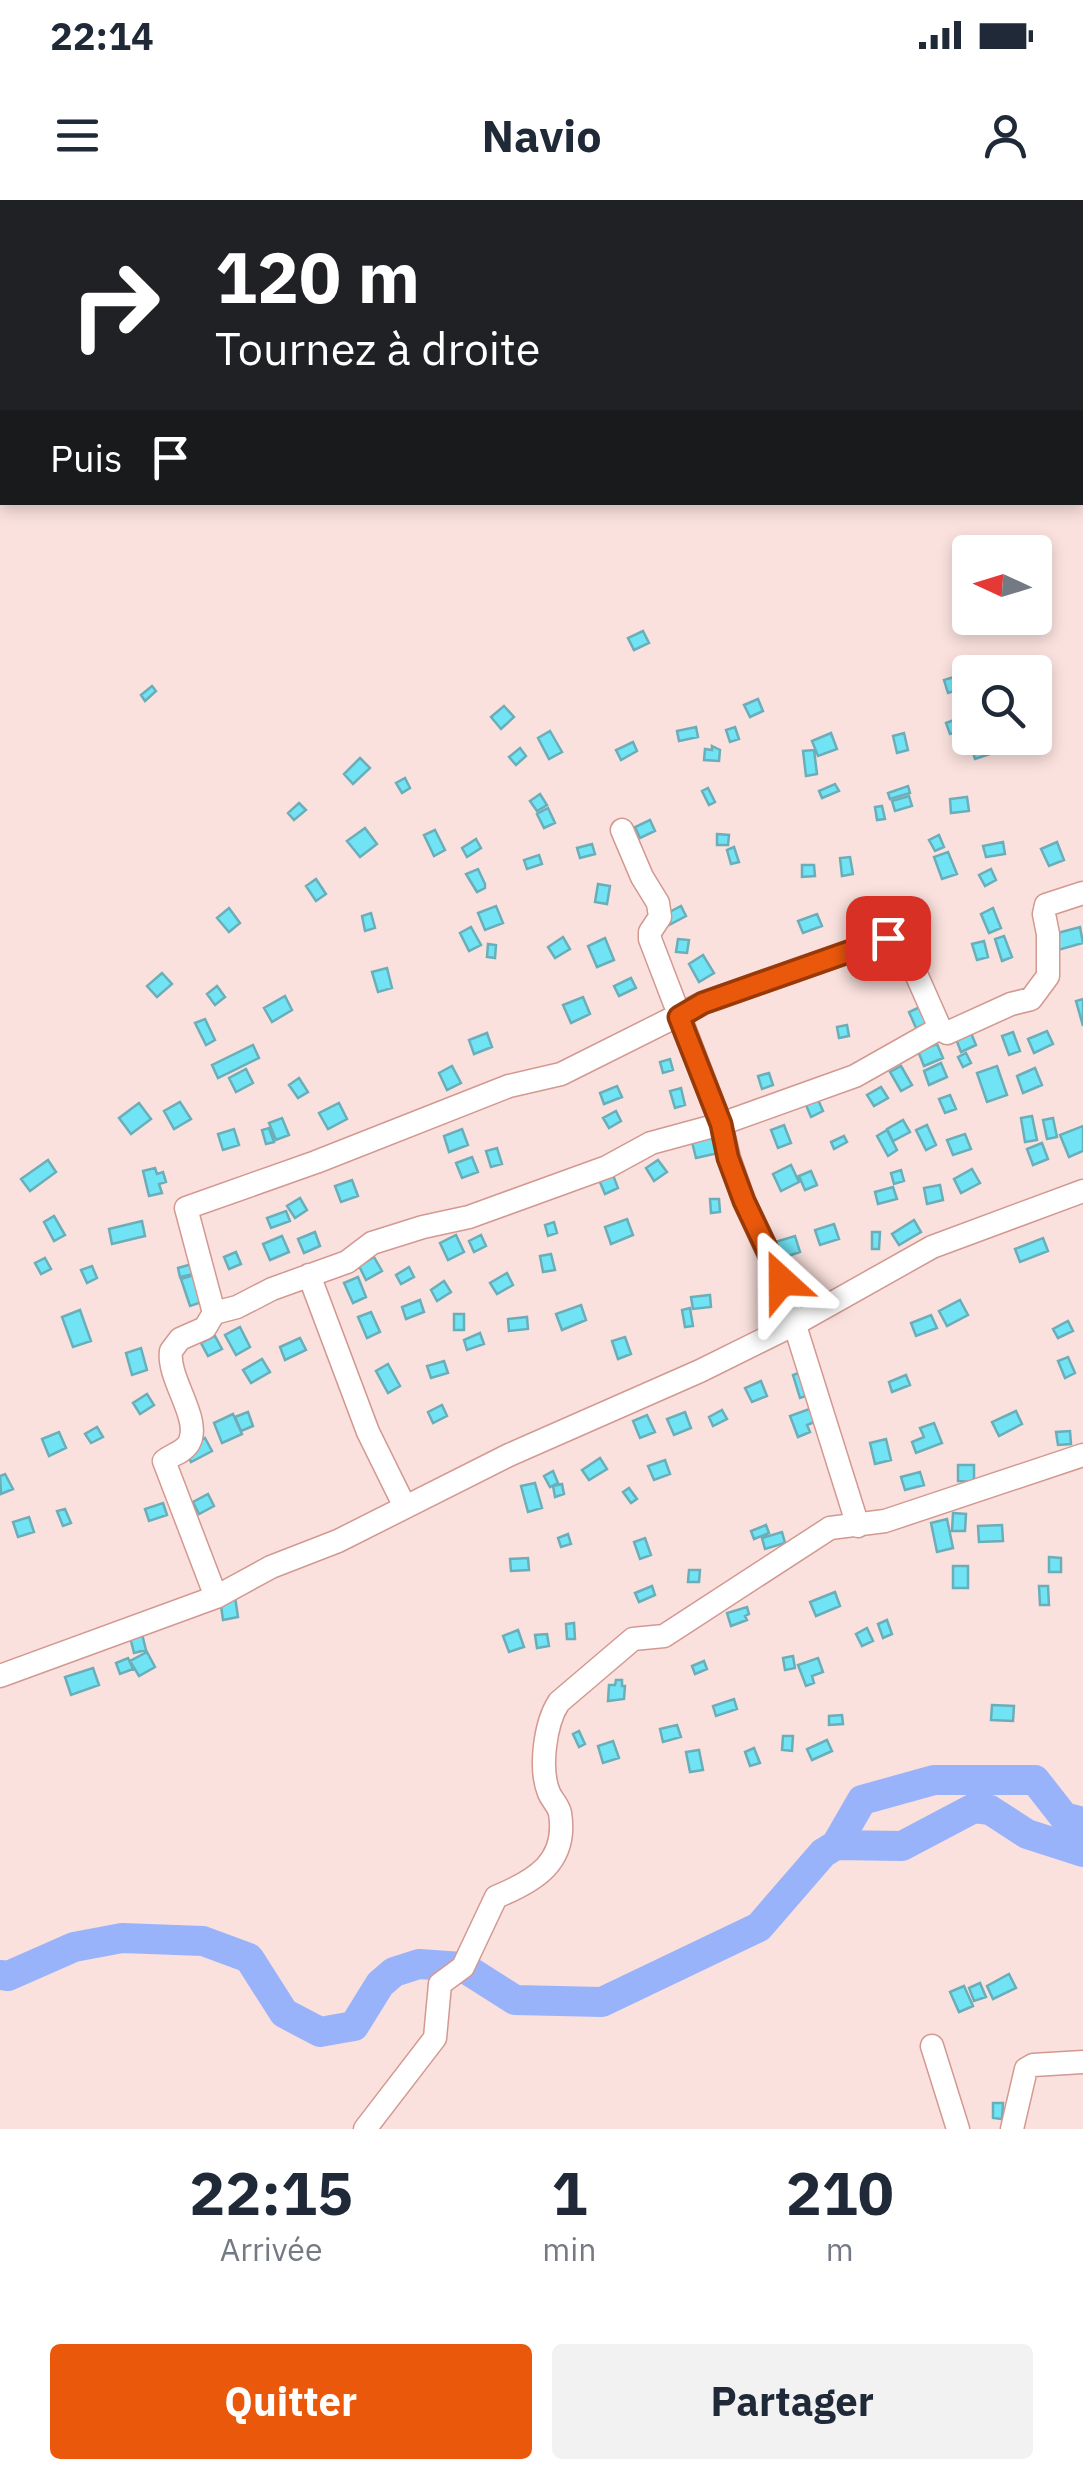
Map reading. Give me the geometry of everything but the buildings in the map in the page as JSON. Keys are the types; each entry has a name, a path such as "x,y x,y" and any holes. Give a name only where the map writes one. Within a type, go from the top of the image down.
{"street":[{"path":"622,830 658,903 660,918 649,936 721,1124 728,1158 744,1201 782,1281 858,1526"},
{"path":"216,1597 164,1461 187,1447 191,1436 186,1406 172,1373 171,1351 180,1339 205,1328 214,1313 186,1208 509,1086 561,1074 703,1003 897,938 940,1028 947,1033 1011,1004 1031,1000 1048,976 1046,905 1083,893"},
{"path":"214,1313 220,1314 347,1262 372,1243 469,1217 607,1167 651,1143 721,1124 855,1076 940,1028"},
{"path":"0,1676 216,1597 509,1455 700,1371 795,1324 932,1246 1083,1190"},
{"path":"309,1275 368,1432 404,1507"},
{"path":"365,2129 435,2038 440,1984 463,1968 496,1897 530,1882 546,1870 558,1852 560,1810 548,1790 545,1740 550,1715 559,1702 632,1639 664,1636 830,1528 885,1521 1083,1455"},
{"path":"932,2046 958,2129"},
{"path":"1012,2129 1026,2069 1033,2065 1083,2062"}],"waterway":[{"path":"836,1845 862,1800 934,1780 1035,1780 1064,1817 1083,1822"},
{"path":"0,1975 8,1976 74,1947 122,1938 203,1941 249,1958 284,2013 320,2032 354,2026 380,1984 394,1972 419,1964 463,1967 515,2000 602,2002 759,1927 823,1853 836,1845 902,1846 974,1808 990,1810 1027,1834 1083,1852"}],"route":[{"path":"782,1281 744,1201 728,1158 721,1124 679,1017 703,1003 888,938"}]}
